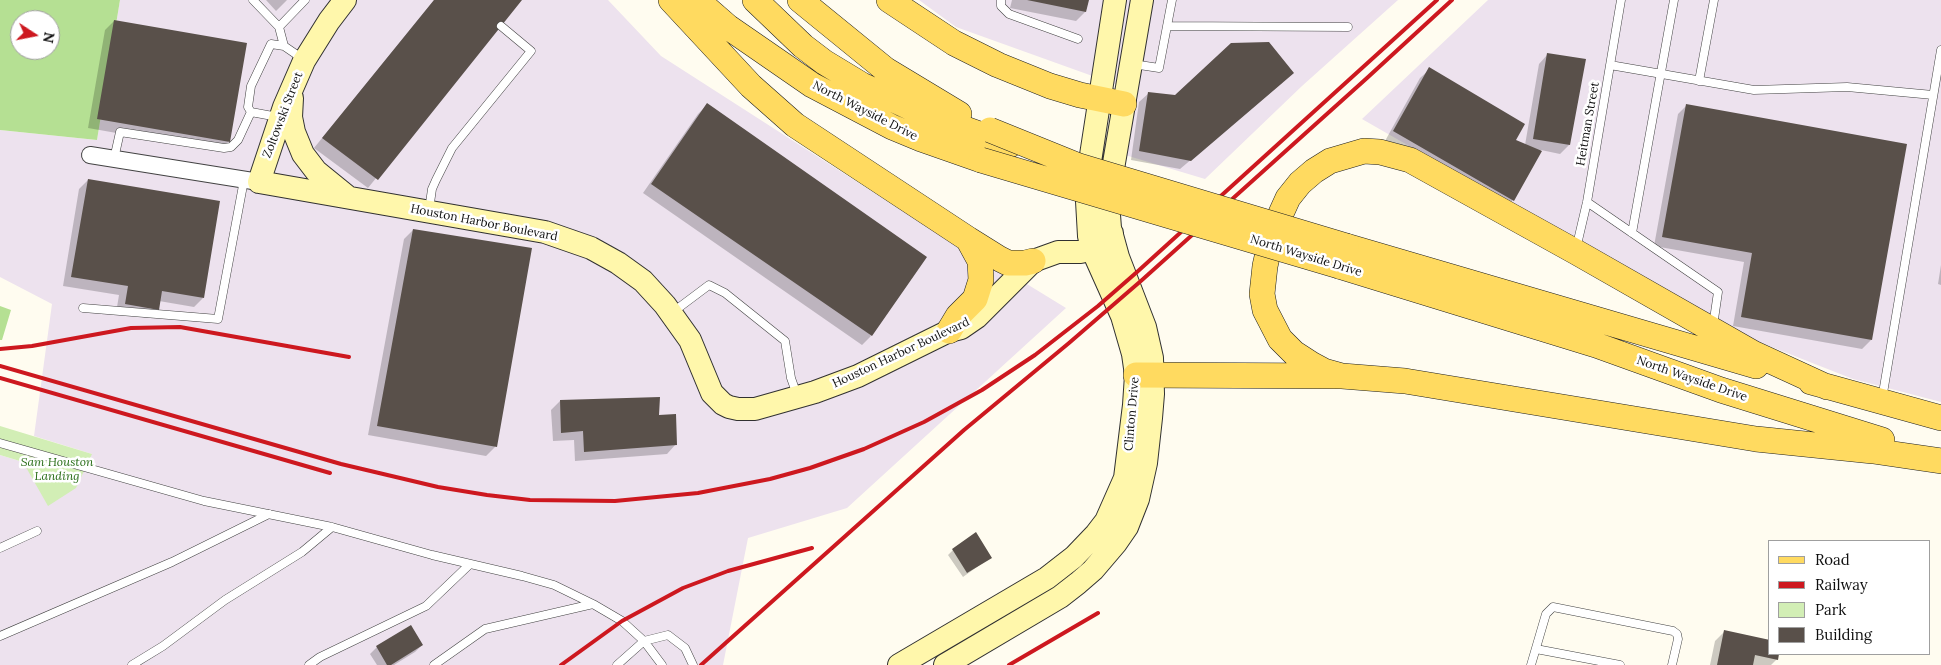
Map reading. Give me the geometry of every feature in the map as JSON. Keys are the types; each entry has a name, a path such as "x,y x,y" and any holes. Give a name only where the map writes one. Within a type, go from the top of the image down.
{"main road":[{"name":"Zoltowski Street","path":"251,181 305,60 345,0"},
{"path":"671,0 751,86 795,126 1000,260 1008,263 1025,263 1034,260"},
{"name":"North Wayside Drive","path":"697,0 728,27 785,68 825,92 906,133 986,143 1079,166 1343,256 1721,390 1941,460"},
{"path":"755,0 803,46 842,74 903,106 986,143"},
{"name":"North Wayside Drive","path":"800,0 886,70 934,100 986,143 1343,256 1941,418"},
{"path":"889,0 954,43 998,65 1050,86 1124,104"},
{"name":"Clinton Drive","path":"945,665 1060,597 1093,570 1116,544 1134,513 1143,482 1150,434 1145,374 1092,249 1087,219 1087,182 1114,0"},
{"name":"Clinton Drive","path":"900,665 1047,578 1074,558 1096,534 1114,505 1125,478 1134,405 1152,358 1144,327 1112,233 1109,215 1109,192 1142,0"},
{"path":"1106,58 1131,63"},
{"path":"292,87 291,117 294,132 303,154 316,171 350,199"},
{"path":"1342,376 1324,371 1311,364 1294,353 1280,339 1265,310 1262,294 1273,231 1288,198 1300,183 1330,161 1364,151 1380,152 1410,160 1753,353 1828,387"},
{"name":"Houston Harbor Boulevard","path":"251,181 545,232 575,241 606,256 632,273 655,293 672,313 694,348 712,393 723,404 738,409 755,409 798,397 858,376 949,331 961,328 976,317 1034,260 1058,252 1081,252 1092,249"},
{"path":"1092,249 1112,233"},
{"path":"949,331 958,316 975,298 981,280 980,261 968,239"},
{"path":"1145,374 1342,376 1405,382 1756,439 1941,460"}],"street":[{"name":"Houston Harbor Boulevard","path":"90,155 251,181"}],"lane":[{"path":"252,0 279,27 284,46"},
{"path":"279,27 305,0"},
{"path":"1001,0 1001,6 1009,14 1078,39"},
{"path":"1131,63 1159,68 1172,0"},
{"name":"Heitman Street","path":"1576,252 1621,0"},
{"path":"1632,233 1674,0"},
{"path":"1699,81 1714,0"},
{"path":"429,212 432,189 452,148 531,51 501,26"},
{"path":"1167,26 1348,27"},
{"path":"251,112 248,107 251,86 271,44 284,46 305,60"},
{"path":"1881,403 1941,50"},
{"path":"1610,65 1754,90 1847,87 1933,95"},
{"path":"251,112 280,117"},
{"path":"114,159 120,132 224,148 231,147 238,140 251,112"},
{"path":"83,308 218,320 251,181"},
{"path":"1586,202 1718,292 1712,330"},
{"path":"672,313 709,285 725,293 785,341 792,378 798,397"},
{"path":"0,443 204,501 332,527 432,555 554,585 622,621 644,641 662,665"},
{"path":"0,636 172,562 269,514"},
{"path":"132,665 163,646 225,600 302,552 332,527"},
{"path":"0,548 37,531"},
{"path":"309,665 320,657 426,606 470,564"},
{"path":"434,665 485,629 592,604"},
{"path":"1531,665 1546,614 1553,607 1673,630 1677,634 1678,639 1672,665"},
{"path":"618,665 644,641 668,635 686,648 693,665"},
{"path":"1536,649 1620,665"}],"shaded area":[{"path":"120,0 608,0 661,56 893,205 1066,308 847,508 748,538 723,665 0,665 0,455 23,462 92,454 34,436 52,304 0,277 0,130 97,140"},
{"path":"919,0 1398,0 1302,86 1205,179 1125,155 1137,92 956,27"},
{"path":"1488,0 1941,0 1941,402 1853,379 1731,331 1362,119"}],"green space":[{"path":"0,0 120,0 97,140 0,130"},
{"path":"0,306 11,310 2,340 0,340"},
{"name":"Sam Houston Landing","path":"0,426 92,454 76,488 48,506 23,462 0,455"}],"building":[{"path":"434,0 522,0 378,180 322,138"},
{"path":"1027,0 1089,0 1086,12"},
{"path":"114,20 247,43 230,142 97,119"},
{"path":"1269,42 1294,73 1191,161 1139,151 1148,92 1175,95 1231,43"},
{"path":"1547,53 1586,59 1570,145 1533,139"},
{"path":"1429,67 1525,124 1516,140 1542,151 1514,201 1393,131"},
{"path":"707,103 927,257 872,336 651,184"},
{"path":"1686,104 1907,144 1872,340 1741,317 1752,253 1662,237"},
{"path":"88,179 220,201 204,298 162,291 159,310 125,304 128,286 71,277"},
{"path":"413,229 532,248 497,447 377,426"},
{"path":"660,397 659,415 676,414 677,445 584,452 583,431 561,433 560,400"},
{"path":"976,532 992,558 967,573 952,549"},
{"path":"411,625 423,645 391,665 387,665 376,646"},
{"path":"1724,630 1768,640 1768,655 1779,655 1778,660 1755,655 1753,665 1717,665"}],"railway":[{"path":"0,366 341,464 438,487 487,495 530,500 615,501 698,493 770,479 810,468 864,449 924,422 982,390 1035,355 1098,306 1137,272 1437,0"},
{"path":"701,665 964,430 1142,280 1452,0"},
{"path":"0,349 32,346 131,328 180,327 349,357"},
{"path":"0,378 330,473"},
{"path":"561,665 622,621 683,588 728,571 812,548"},
{"path":"1009,665 1098,613"}]}
